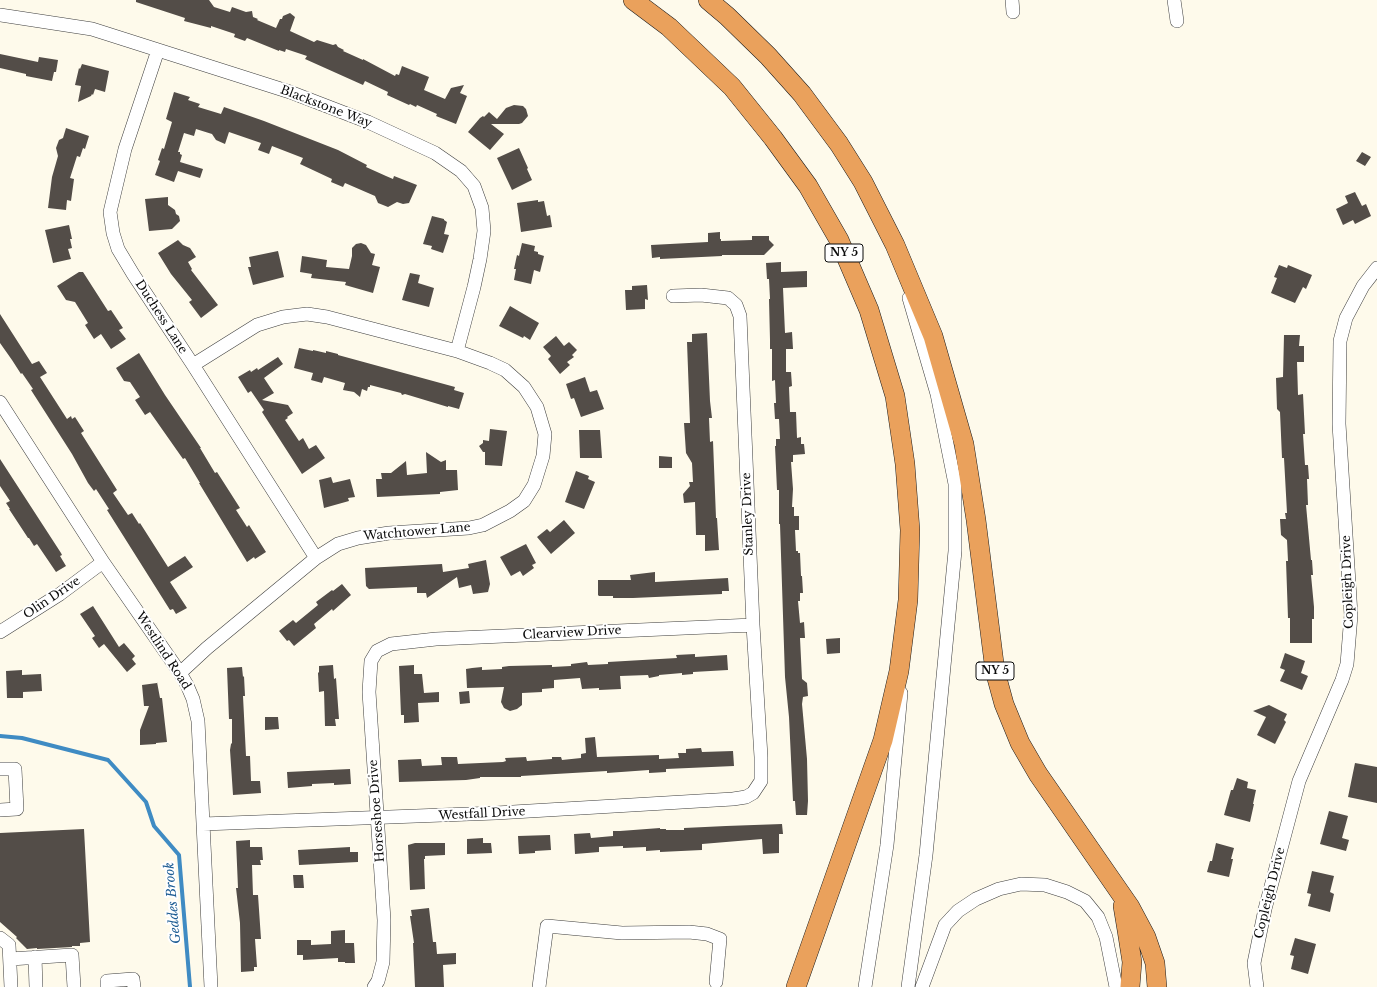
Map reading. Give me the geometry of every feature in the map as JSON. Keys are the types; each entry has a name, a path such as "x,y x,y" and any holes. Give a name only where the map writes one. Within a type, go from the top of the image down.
{"highway":[{"name":"NY 5","path":"633,0 670,28 732,87 773,138 808,186 839,240 869,310 895,396 905,464 910,530 908,602 899,671 884,740 796,987"},
{"name":"NY 5","path":"708,0 727,16 768,56 802,94 839,144 863,182 891,235 933,336 964,444 976,520 995,671 1004,704 1020,743 1038,774 1130,907 1146,937 1155,963 1158,987"},
{"path":"1120,893 1128,930 1132,962 1130,987"}],"street":[{"path":"1174,0 1177,21"},
{"name":"Blackstone Way","path":"0,15 92,29 290,92 361,119 435,154 461,171 474,186 482,208 484,231 474,287 457,350"},
{"name":"Duchess Lane","path":"158,50 125,150 110,212 113,233 118,249 133,274 316,558"},
{"path":"891,235 937,394 955,484 955,551 926,855 908,987"},
{"name":"Copleigh Drive","path":"1258,987 1254,963 1263,917 1299,781 1342,680 1347,664 1351,615 1339,424 1340,341 1346,318 1362,286 1377,268"},
{"name":"Stanley Drive","path":"673,296 701,295 728,298 736,305 740,316 753,624 761,757 760,781 757,788"},
{"name":"Watchtower Lane","path":"180,673 316,558 338,544 358,538 389,533 469,528 483,525 510,511 524,501 534,485 543,456 545,434 537,406 524,387 505,370 457,350 327,317 307,314 282,317 257,324 193,365"},
{"name":"Westlind Road","path":"0,402 103,562 180,673 193,699 198,721 211,987"},
{"name":"Olin Drive","path":"0,632 60,594 103,562"},
{"path":"865,987 887,845 908,602"},
{"name":"Clearview Drive","path":"391,644 436,639 753,624"},
{"name":"Horseshoe Drive","path":"374,987 378,981 382,962 384,920 369,692 371,661 377,651 391,644"},
{"path":"0,769 15,769 17,809 0,810"},
{"name":"Westfall Drive","path":"203,824 496,813 733,799 746,797 753,793 757,788"},
{"path":"922,987 944,925 958,911 976,899 999,889 1021,884 1044,885 1067,892 1086,901 1098,917 1106,937 1116,987"},
{"path":"539,987 547,926 622,932 689,932 708,934 720,939 716,982"},
{"path":"0,938 9,945 11,987"},
{"path":"10,958 72,955 74,987"},
{"path":"35,957 36,987"},
{"path":"107,987 106,981 133,979 134,987"}],"building":[{"path":"136,0 209,0 214,7 230,12 232,7 246,12 252,11 253,17 258,19 257,20 276,28 280,19 290,13 295,17 290,31 314,42 317,40 333,45 336,44 344,50 343,51 363,59 395,76 396,74 399,75 402,66 429,77 424,90 445,99 451,88 464,85 460,93 467,96 456,124 436,116 437,114 417,105 416,107 410,104 409,105 387,95 388,92 365,81 363,85 305,59 307,56 286,49 285,52 279,51 247,38 245,41 234,37 235,34 211,26 211,28 184,21 185,18 136,2"},
{"path":"0,54 38,62 39,57 58,60 56,72 54,72 52,81 26,76 26,74 0,68"},
{"path":"82,64 109,71 105,92 95,89 93,95 92,94 91,96 78,102 81,86 75,85 79,68 80,69"},
{"path":"174,92 190,97 188,100 200,104 198,107 221,114 224,107 264,121 338,150 367,165 366,167 393,179 394,176 417,185 409,203 403,204 397,202 388,207 378,203 375,196 345,183 343,187 331,182 332,179 300,164 303,158 272,146 269,154 258,150 261,143 229,132 225,144 216,140 212,134 196,129 194,136 184,133 178,152 182,155 180,162 203,169 200,178 178,171 174,182 155,175 160,161 158,160 162,148 164,149 172,122 166,119"},
{"path":"514,105 523,106 526,109 528,116 522,123 519,124 491,124 504,134 490,150 468,132 480,118 483,116 484,117 489,112 497,119 506,108"},
{"path":"66,128 89,136 85,149 83,148 80,157 77,156 70,178 74,179 71,201 67,200 66,210 48,208 52,177 58,156 56,148 59,140 63,138"},
{"path":"519,148 532,180 512,190 497,158"},
{"path":"1362,152 1371,157 1365,166 1356,161"},
{"path":"1355,192 1362,206 1366,204 1371,216 1355,224 1353,220 1343,225 1336,209 1348,203 1345,196"},
{"path":"168,197 168,205 175,210 180,221 172,229 149,231 145,199"},
{"path":"538,200 538,202 544,201 547,216 550,215 552,227 521,232 517,203"},
{"path":"432,216 444,219 447,222 444,234 449,235 443,253 431,249 432,246 423,244"},
{"path":"69,225 72,248 68,249 71,259 53,263 45,230"},
{"path":"720,232 721,241 752,240 752,236 769,236 769,240 774,245 764,255 722,255 660,259 660,257 652,258 651,245 708,242 708,233"},
{"path":"178,240 183,245 190,248 196,257 188,262 192,269 191,270 218,305 201,318 189,302 192,300 171,274 158,253"},
{"path":"361,243 366,245 371,253 375,254 372,265 380,267 373,293 345,285 346,282 311,278 312,274 300,272 302,256 327,260 326,267 349,269 352,248 356,244"},
{"path":"522,243 535,246 534,251 544,256 540,272 534,270 531,284 514,280 516,269 514,269 517,255 519,256"},
{"path":"278,251 284,277 253,285 248,267 251,267 249,257"},
{"path":"781,262 781,272 807,271 807,287 783,288 785,333 792,332 793,349 786,349 786,372 791,372 792,386 789,387 790,412 796,412 797,438 801,437 801,444 804,444 805,454 793,455 793,462 791,462 793,489 792,507 794,507 794,516 799,516 799,530 795,530 796,551 800,553 803,593 800,593 800,601 798,601 800,623 804,622 805,638 800,638 802,679 807,683 808,696 803,697 802,704 807,759 807,815 796,815 795,801 793,801 789,717 785,677 779,490 777,490 775,446 776,439 780,439 779,419 775,419 775,380 772,381 769,279 767,279 766,263"},
{"path":"1279,265 1287,268 1288,265 1312,275 1306,289 1303,287 1295,303 1271,293 1277,278 1274,277"},
{"path":"79,272 83,272 108,311 111,310 123,328 119,330 126,339 111,349 101,334 94,339 85,325 88,323 75,302 66,300 57,286"},
{"path":"410,273 420,275 418,283 434,288 429,307 402,300"},
{"path":"647,285 648,300 645,299 645,309 626,310 625,290 632,290 632,286"},
{"path":"510,306 539,323 530,340 499,326"},
{"path":"0,314 32,364 39,361 47,373 40,377 67,419 71,416 72,419 75,417 84,431 81,433 117,490 113,493 128,515 132,513 139,524 140,523 168,567 185,556 193,567 170,582 187,608 176,614 173,609 170,610 107,510 109,509 96,489 94,491 88,483 72,454 31,390 33,389 0,343"},
{"path":"707,333 712,418 709,418 710,442 713,441 716,518 719,550 705,551 705,535 696,535 695,502 684,503 683,494 690,486 689,482 693,482 692,463 686,453 684,423 690,423 687,342 692,342 692,334"},
{"path":"1284,335 1300,335 1299,346 1304,346 1304,362 1297,362 1298,395 1303,394 1305,465 1308,465 1309,479 1307,479 1308,505 1306,505 1313,575 1311,575 1314,607 1314,619 1312,619 1312,643 1290,643 1290,618 1288,618 1286,561 1288,561 1287,540 1281,535 1280,519 1286,519 1285,513 1287,513 1280,412 1277,409 1276,378 1283,377"},
{"path":"556,336 564,346 569,342 577,350 572,355 574,357 567,362 570,365 560,374 548,359 551,356 543,347"},
{"path":"299,348 338,354 455,387 454,390 464,393 459,409 405,394 402,395 401,393 370,385 367,391 362,389 360,397 354,392 343,390 345,383 324,377 322,383 311,380 313,373 294,368"},
{"path":"139,353 201,448 215,473 217,472 240,508 236,510 247,527 249,525 266,552 255,559 254,557 247,562 185,458 183,459 150,412 145,415 135,400 140,397 130,382 124,381 116,368"},
{"path":"278,357 283,364 264,378 274,393 262,400 288,405 293,413 285,420 299,441 303,438 309,449 316,445 325,458 302,474 262,412 264,410 251,391 248,393 238,377 250,370 251,372 257,368 258,370"},
{"path":"585,377 590,392 597,390 604,409 581,417 574,398 571,399 566,384"},
{"path":"490,429 507,431 502,466 485,465 485,452 483,452 479,446 483,443 483,440 489,441"},
{"path":"579,430 600,430 602,458 580,458"},
{"path":"426,452 441,462 446,460 446,470 457,470 458,490 440,492 440,494 377,497 376,479 382,479 381,473 391,473 406,461 407,475 427,473"},
{"path":"659,456 672,457 672,468 659,468"},
{"path":"0,459 62,555 60,556 66,566 56,572 37,544 34,546 28,538 6,503 10,501 0,486"},
{"path":"576,471 589,476 588,479 595,482 584,509 565,502"},
{"path":"331,477 333,483 350,479 355,497 348,498 349,501 324,508 319,480"},
{"path":"564,520 575,533 551,554 537,537 547,529 550,532"},
{"path":"526,544 536,563 532,565 534,568 523,576 520,571 511,576 500,557"},
{"path":"486,560 490,584 488,592 473,594 471,585 459,588 457,577 427,598 426,593 417,593 417,587 369,589 366,586 365,568 442,564 443,572 469,568 468,564"},
{"path":"655,572 655,582 728,578 729,591 722,591 722,594 633,598 613,598 613,596 598,595 598,580 631,580 630,575"},
{"path":"342,584 351,595 333,611 332,609 314,624 316,628 294,646 289,640 287,641 279,631 293,620 296,623 318,605 316,602"},
{"path":"93,606 119,647 124,643 135,656 132,659 136,664 127,672 104,644 99,648 92,638 95,636 80,614"},
{"path":"840,638 840,653 827,654 826,639"},
{"path":"1285,653 1305,661 1301,673 1308,676 1302,690 1280,681 1285,670 1280,668"},
{"path":"695,654 695,657 727,655 728,670 693,672 693,674 682,675 682,673 659,675 649,678 648,675 620,676 621,689 582,689 580,678 554,680 554,688 542,689 542,692 522,693 522,705 517,709 510,711 504,708 501,702 504,687 467,688 466,669 472,668 482,667 482,670 502,669 502,667 509,666 552,665 552,667 571,666 571,664 587,662 588,665 608,664 608,662 677,658 676,655"},
{"path":"333,665 334,679 336,678 339,719 335,719 336,726 325,726 324,691 319,692 318,673 319,666"},
{"path":"414,665 414,674 422,674 424,693 439,692 439,702 418,703 419,722 404,723 404,715 401,715 399,666"},
{"path":"242,667 245,696 243,696 246,756 250,756 251,781 260,781 261,793 233,795 230,750 232,743 232,719 229,719 227,668"},
{"path":"22,670 22,675 41,674 42,691 23,692 23,698 7,698 6,671"},
{"path":"157,682 160,698 162,698 167,742 140,745 140,730 149,706 144,706 142,685"},
{"path":"469,691 470,703 460,704 459,692"},
{"path":"1269,705 1287,714 1284,720 1286,722 1275,744 1257,735 1266,717 1253,711"},
{"path":"265,717 278,717 279,729 265,730"},
{"path":"595,737 597,757 659,755 659,759 679,758 678,753 686,753 686,749 701,748 702,752 733,751 734,766 666,769 666,772 649,773 649,770 607,773 607,771 521,777 480,777 466,780 399,782 398,760 421,759 422,766 442,765 441,757 457,757 458,764 503,762 506,761 505,758 526,757 527,761 552,759 552,757 561,757 562,760 581,758 581,754 586,753 585,738"},
{"path":"1355,763 1377,767 1377,803 1348,797"},
{"path":"350,769 351,784 312,784 312,786 288,788 287,772"},
{"path":"1237,778 1248,782 1247,788 1256,790 1250,822 1224,815 1231,790 1233,790"},
{"path":"1329,811 1348,816 1342,838 1349,840 1346,851 1320,844"},
{"path":"782,824 783,834 779,834 779,853 763,854 762,839 702,844 702,850 660,852 660,850 646,851 646,847 623,848 623,846 599,847 599,852 575,854 574,834 590,833 591,838 613,836 613,831 660,828 666,830 684,830 684,828"},
{"path":"84,829 90,942 80,943 80,946 72,947 27,949 16,938 17,937 0,922 0,833"},
{"path":"550,835 551,850 519,854 518,836"},
{"path":"483,838 483,843 491,843 492,853 467,854 467,839"},
{"path":"250,840 250,847 262,847 263,860 260,860 261,865 252,865 253,895 258,895 261,939 255,939 257,967 254,967 254,971 241,972 240,923 236,888 238,888 236,841"},
{"path":"415,843 445,843 445,855 425,856 425,889 410,890 408,845"},
{"path":"1216,843 1234,848 1229,877 1207,872 1210,861 1212,861"},
{"path":"350,847 350,852 358,852 358,862 299,865 298,850"},
{"path":"1312,871 1334,876 1330,892 1334,894 1330,912 1308,906 1311,894 1307,893"},
{"path":"293,875 303,875 304,888 294,888"},
{"path":"429,908 433,942 436,942 437,954 456,953 456,964 443,965 444,987 415,987 414,943 410,916 412,916 411,910"},
{"path":"345,930 345,943 354,943 355,963 338,962 338,958 303,960 303,955 297,955 297,940 311,940 311,945 331,944 331,931"},
{"path":"1295,938 1316,944 1308,974 1291,969 1294,956 1290,955"}],"waterway":[{"name":"Geddes Brook","path":"0,736 22,738 108,760 146,802 154,826 179,855 190,987"}]}
